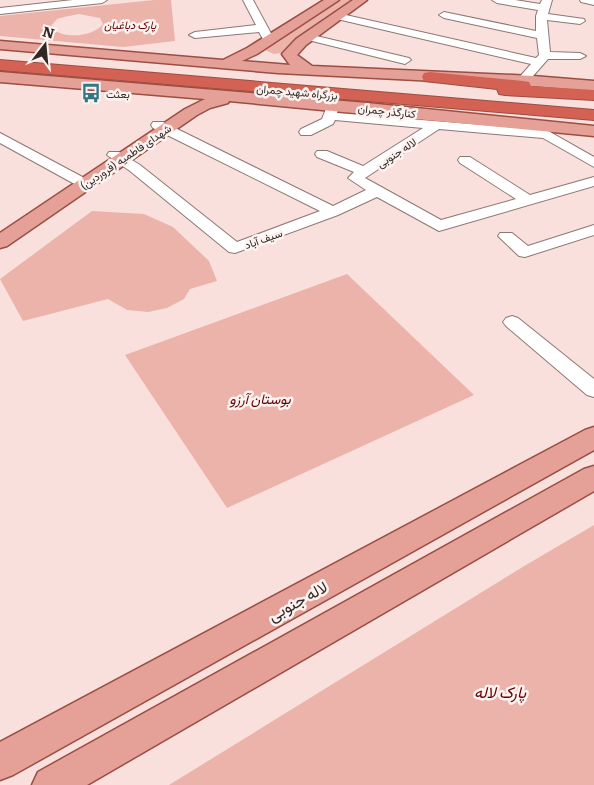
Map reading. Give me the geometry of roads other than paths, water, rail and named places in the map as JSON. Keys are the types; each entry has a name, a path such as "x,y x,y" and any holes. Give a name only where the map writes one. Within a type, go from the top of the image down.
{"highway":[{"name":"بزرگراه شهید چمران","path":"0,53 340,100 594,104"},
{"name":"بزرگراه شهید چمران","path":"0,65 340,100 594,115"},
{"path":"430,77 594,94"},
{"path":"340,100 594,94"},
{"path":"340,100 594,129"}],"main road":[{"path":"226,64 265,37 333,0"},
{"path":"309,70 292,60 288,54 308,37 361,0"},
{"path":"265,37 262,53 266,56 282,56 292,51"},
{"path":"0,45 309,70 522,80 594,86"},
{"name":"کنارگذر چمران","path":"0,77 260,99 340,100 373,114 594,129"},
{"name":"شهدای فاطمیه (فروردین)","path":"162,127 174,112 177,104 175,99 164,92"},
{"name":"شهدای فاطمیه (فروردین)","path":"0,242 81,182 162,127 214,101 228,98 260,99"},
{"name":"شهدای فاطمیه (فروردین)","path":"0,232 81,182"},
{"name":"لاله جنوبی","path":"0,762 594,437"},
{"path":"455,558 444,556 438,550 436,542 438,537 594,450"},
{"path":"51,785 455,558 594,477"},
{"path":"177,714 204,684 394,578 397,570 396,564 388,558 378,556"}],"street":[{"path":"0,11 22,4 102,0"},
{"path":"194,35 265,37 248,0"},
{"path":"496,0 544,8 580,21"},
{"path":"584,0 594,2"},
{"path":"522,80 541,58 544,8"},
{"path":"444,15 542,36"},
{"path":"337,16 541,58 580,56"},
{"path":"308,37 406,60"},
{"path":"306,132 328,122 340,100"},
{"path":"373,114 436,125 546,134"},
{"name":"لاله جنوبی","path":"360,175 436,125"},
{"path":"532,125 594,163"},
{"path":"162,127 333,212"},
{"path":"0,137 81,182"},
{"path":"322,154 360,175 377,191 439,226 594,181"},
{"name":"سیف آباد","path":"117,157 135,168 235,248 333,212 377,191"},
{"path":"464,160 528,200"},
{"path":"506,236 526,252 594,230"},
{"path":"512,322 594,390"}],"place":[{"name":"بعثت","path":"91,93"}],"park label":[{"name":"پارک دباغیان","path":"130,24"},
{"name":"بوستان آرزو","path":"260,398"},
{"name":"پارک لاله","path":"500,691"}]}
